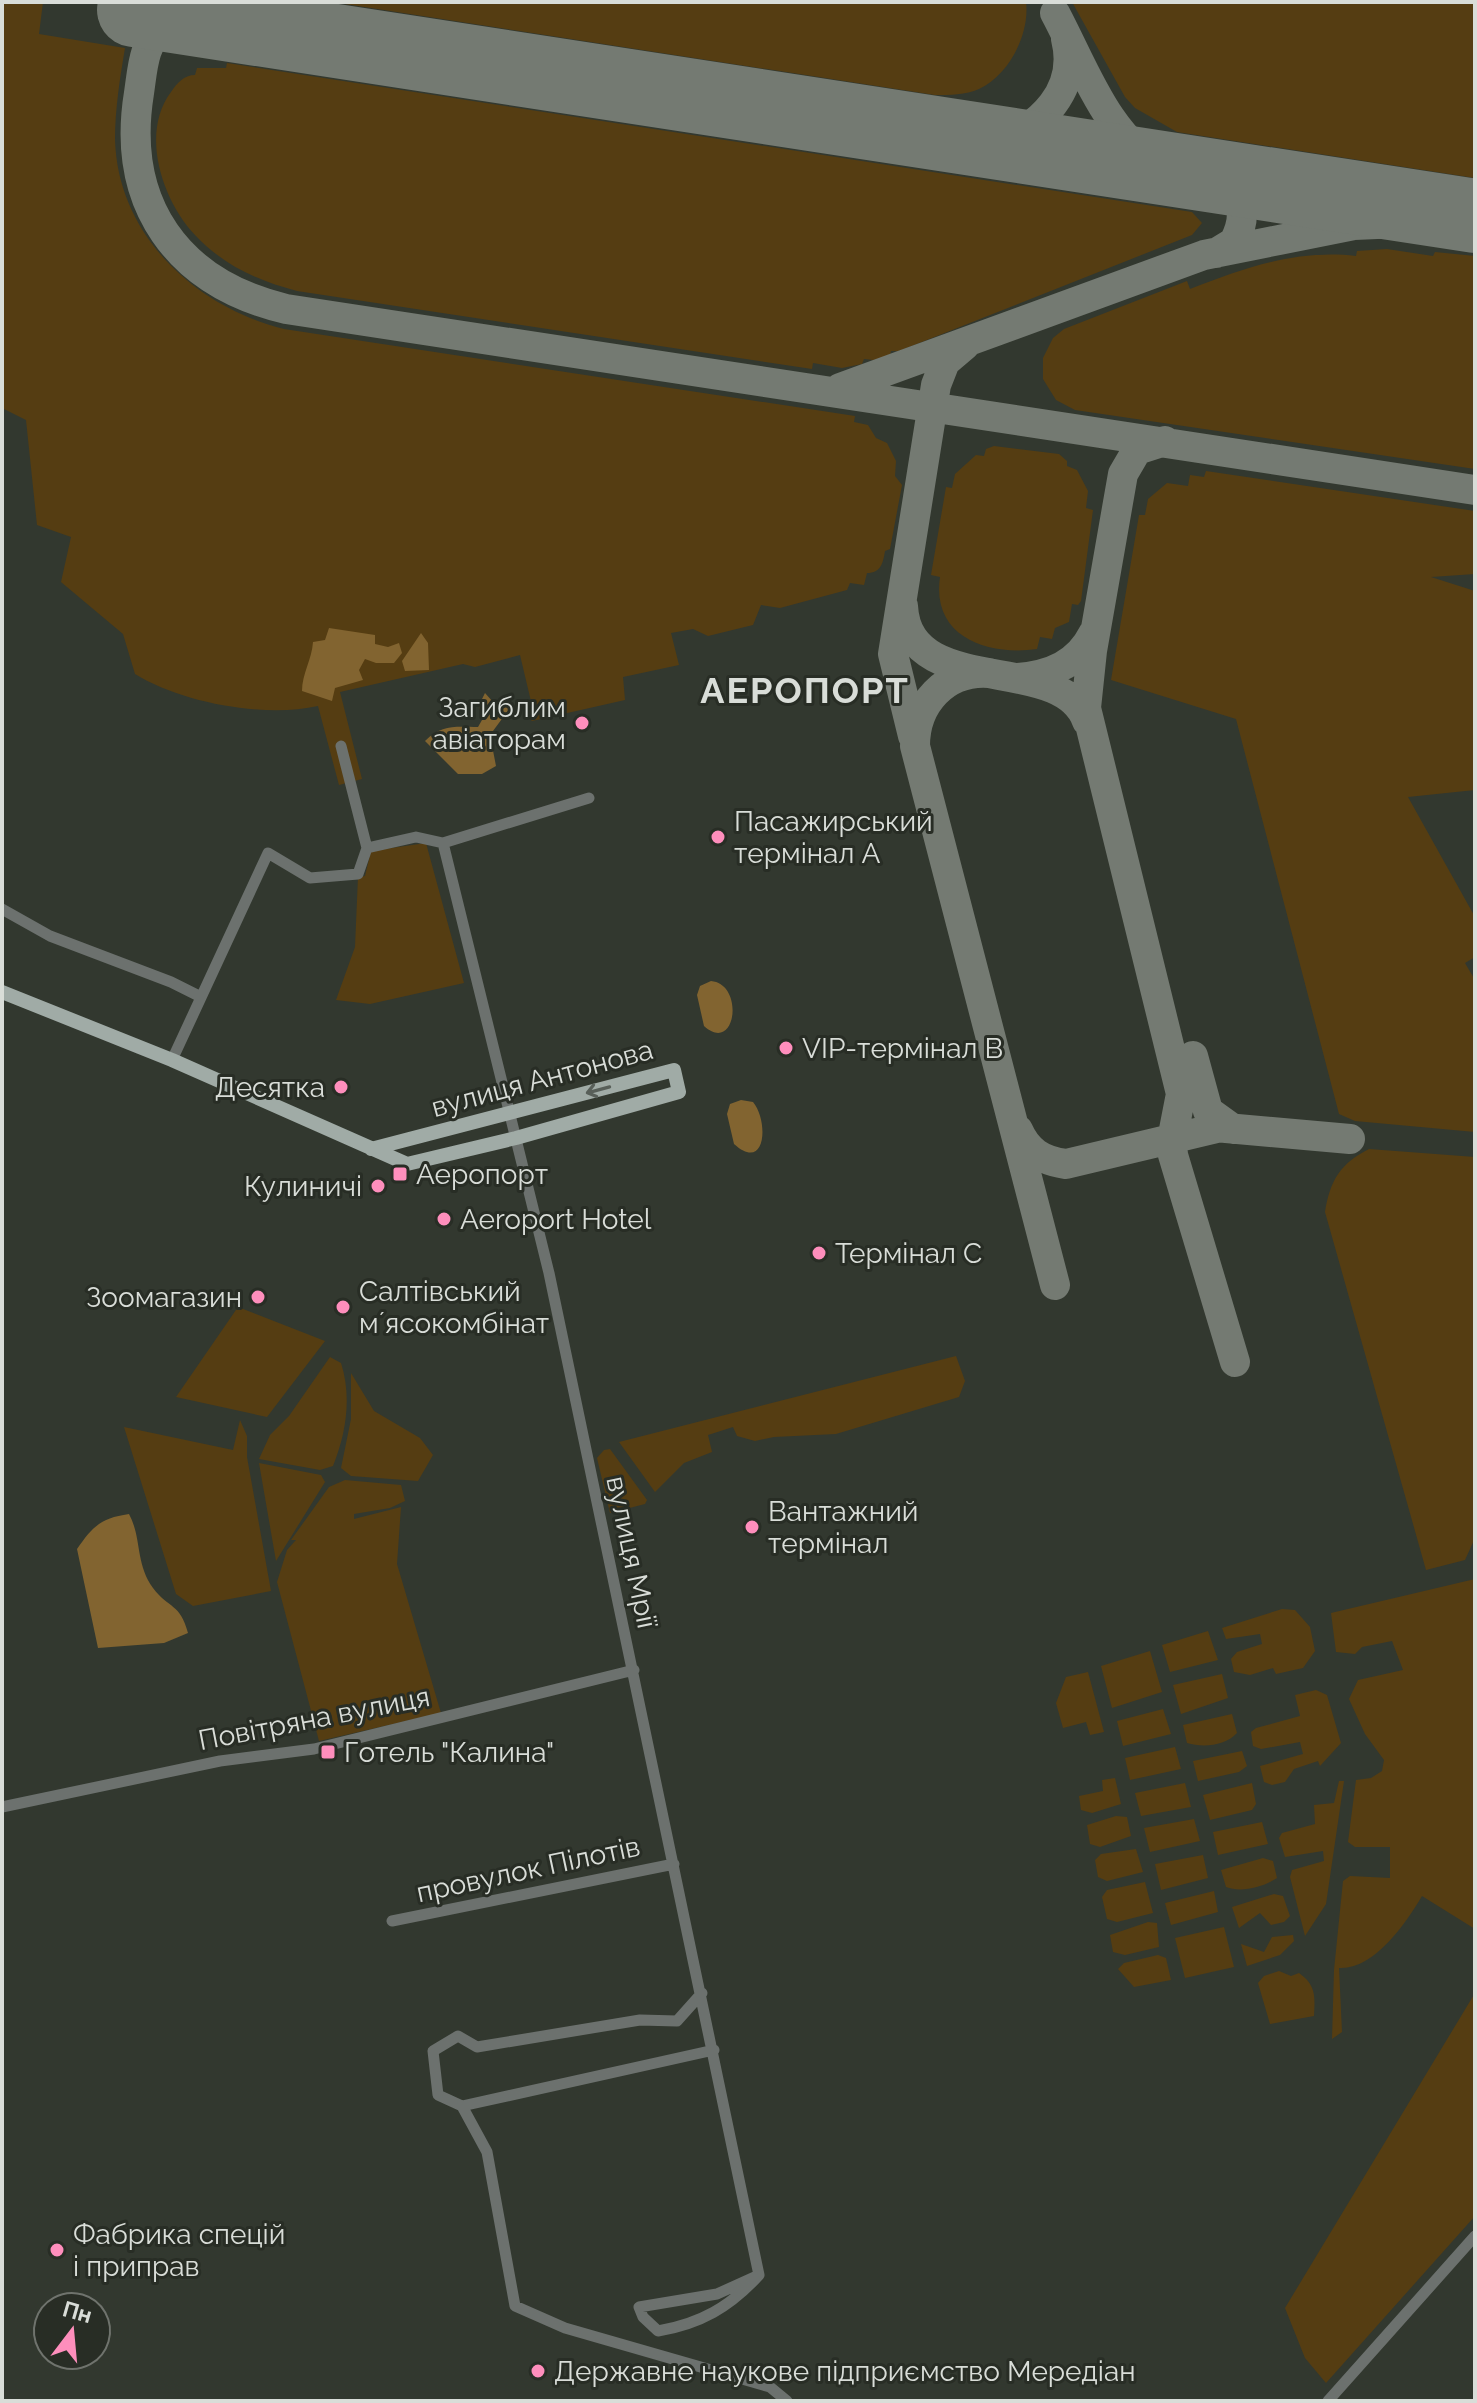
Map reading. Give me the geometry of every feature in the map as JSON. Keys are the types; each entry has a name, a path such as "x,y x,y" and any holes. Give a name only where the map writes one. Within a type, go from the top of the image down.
{"main road":[{"name":"вулиця Антонова","path":"2,992 172,1060 371,1149 407,1164 516,1138 679,1092 674,1070 371,1149"}],"street":[{"path":"172,1060 199,996 268,853 310,878 358,874 367,848 341,746"},
{"path":"367,848 416,837 443,843 589,798"},
{"name":"вулиця Мрії","path":"443,843 549,1273 759,2275"},
{"path":"2,909 50,936 199,996"},
{"name":"Повітряна вулиця","path":"2,1807 220,1761 314,1749 634,1670"},
{"name":"провулок Пілотів","path":"392,1921 674,1864"},
{"path":"702,1993 677,2021 640,2020 477,2047 458,2036 433,2051 438,2095 462,2106 487,2152 515,2306 565,2328 770,2387 787,2401"},
{"path":"462,2106 714,2050"},
{"path":"1328,2401 1475,2236"},
{"path":"759,2275 739,2298 690,2326 658,2331 643,2317 639,2307 717,2294 759,2275"},
{"path":"770,2387 773,2401"}],"shaded area":[{"path":"2,2 43,2 39,34 125,48 115,140 120,175 130,207 147,236 168,262 193,285 221,304 284,329 855,416 854,422 868,425 876,438 887,443 896,461 895,476 902,485 890,549 885,551 880,566 867,573 864,585 850,583 847,590 780,608 761,605 753,625 708,636 693,629 671,633 679,665 623,677 625,700 532,721 529,718 534,714 520,655 475,667 463,664 340,692 362,779 339,785 318,706 273,710 224,705 176,693 135,674 123,634 61,582 71,537 37,525 26,420 2,408"},
{"path":"332,2 1026,2 1026,14 1025,27 1015,52 990,83 974,91 935,95"},
{"path":"1072,2 1475,2 1475,178 1177,132 1135,108 1125,97"},
{"path":"227,63 1192,212 1202,223 1192,235 899,351 891,351 890,355 874,360 864,359 862,364 842,368 813,363 812,369 297,291 255,277 206,246 173,204 159,166 157,127 162,108 171,92 184,78 195,75 197,68 226,68"},
{"path":"1387,249 1433,256 1435,252 1475,256 1475,469 1075,410 1056,400 1043,379 1043,358 1053,338 1064,329 1187,281 1190,289 1271,262 1313,255 1356,256 1357,251"},
{"path":"994,446 1059,454 1067,461 1067,466 1077,470 1088,491 1086,508 1093,510 1081,601 1078,605 1072,604 1069,622 1055,628 1052,639 1040,637 1037,649 1000,649 967,638 944,615 940,577 931,575 946,487 952,488 955,474 976,455 984,456 986,449"},
{"path":"1206,471 1475,511 1475,574 1431,577 1475,591 1475,790 1408,797 1475,917 1475,957 1465,963 1475,980 1475,1132 1355,1121 1339,1114 1236,719 1111,680 1139,515 1145,515 1148,499 1167,483 1188,486 1190,475 1204,477"},
{"path":"329,628 375,635 375,644 388,647 399,643 402,653 394,663 376,663 365,659 359,670 363,680 335,688 332,701 302,691 313,642 325,640"},
{"path":"421,633 428,643 429,670 405,671 402,661"},
{"path":"485,693 493,702 510,708 490,735 496,766 482,774 458,774 425,741 443,729 478,727 482,720 479,705"},
{"path":"426,843 464,983 370,1004 336,1000 355,947 358,877 365,876 371,851"},
{"path":"711,981 722,985 729,993 732,1004 732,1016 723,1032 715,1033 704,1026 697,995 700,986"},
{"path":"741,1100 753,1102 761,1121 762,1141 753,1152 734,1144 727,1114 730,1104"},
{"path":"1369,1149 1475,1157 1475,1538 1465,1560 1426,1570 1325,1212 1338,1174 1351,1160"},
{"path":"238,1307 325,1341 267,1417 176,1397"},
{"path":"956,1356 965,1381 959,1397 836,1434 755,1441 737,1436 733,1427 708,1435 712,1452 684,1463 655,1492 619,1442"},
{"path":"330,1357 341,1363 347,1402 344,1428 333,1466 320,1470 259,1459 270,1435 289,1416"},
{"path":"351,1373 374,1411 420,1438 433,1455 418,1481 351,1476 341,1468 351,1419"},
{"path":"240,1420 247,1436 247,1457 271,1591 193,1606 176,1594 124,1427 233,1450"},
{"path":"610,1449 647,1500 645,1504 610,1513 597,1458 604,1450"},
{"path":"259,1463 321,1475 325,1482 276,1561"},
{"path":"345,1480 401,1485 405,1501 390,1508 354,1514 354,1519 401,1507 397,1564 441,1713 319,1741 277,1582 287,1550 296,1540 291,1540 329,1487"},
{"path":"129,1514 147,1579 159,1595 178,1611 188,1633 164,1643 98,1648 77,1549 98,1524"},
{"path":"1475,1579 1475,1929 1422,1896 1388,1943 1364,1961 1352,1967 1339,1968 1342,2032 1332,2039 1334,1970 1343,1881 1350,1876 1390,1878 1390,1847 1355,1847 1348,1842 1356,1780 1371,1778 1382,1771 1384,1760 1365,1734 1349,1699 1358,1680 1403,1670 1392,1641 1362,1647 1355,1654 1336,1652 1331,1613"},
{"path":"1282,1609 1295,1610 1310,1627 1315,1651 1303,1668 1276,1674 1273,1668 1250,1675 1234,1672 1231,1659 1237,1652 1262,1644 1260,1634 1226,1639 1222,1628"},
{"path":"1208,1631 1218,1660 1170,1672 1162,1645"},
{"path":"1150,1651 1162,1692 1112,1708 1101,1666"},
{"path":"1088,1672 1104,1732 1090,1735 1086,1722 1063,1728 1056,1703 1066,1677"},
{"path":"1222,1674 1228,1698 1181,1714 1173,1685"},
{"path":"1316,1690 1327,1695 1341,1743 1320,1766 1318,1761 1294,1769 1285,1782 1272,1785 1264,1782 1260,1766 1303,1754 1300,1742 1261,1749 1253,1746 1251,1732 1300,1716 1295,1695"},
{"path":"1163,1709 1171,1734 1123,1746 1117,1721"},
{"path":"1232,1714 1237,1733 1226,1741 1214,1745 1187,1743 1183,1725"},
{"path":"1175,1747 1181,1769 1130,1780 1125,1758"},
{"path":"1242,1751 1247,1766 1239,1772 1198,1781 1193,1761"},
{"path":"1115,1778 1121,1804 1092,1813 1081,1810 1079,1796 1103,1791 1102,1780"},
{"path":"1339,1781 1344,1781 1326,1904 1305,1936 1290,1877 1292,1870 1324,1861 1323,1851 1285,1857 1279,1838 1282,1833 1315,1824 1314,1805 1334,1803"},
{"path":"1185,1783 1191,1807 1141,1816 1135,1793"},
{"path":"1252,1783 1256,1804 1252,1810 1210,1820 1203,1795"},
{"path":"1116,1816 1127,1817 1131,1836 1100,1847 1090,1844 1087,1825"},
{"path":"1194,1819 1200,1841 1150,1852 1144,1828"},
{"path":"1262,1822 1268,1844 1218,1855 1213,1832"},
{"path":"1136,1849 1143,1872 1107,1881 1098,1877 1095,1860 1101,1854"},
{"path":"1203,1855 1208,1878 1161,1890 1155,1864"},
{"path":"1263,1858 1273,1861 1277,1878 1252,1888 1226,1887 1221,1870"},
{"path":"1145,1882 1153,1913 1117,1922 1107,1919 1102,1897 1107,1890"},
{"path":"1214,1891 1218,1912 1171,1925 1165,1903"},
{"path":"1274,1894 1283,1896 1290,1916 1284,1922 1271,1925 1260,1913 1239,1928 1232,1907"},
{"path":"1148,1922 1157,1923 1159,1947 1125,1955 1113,1952 1110,1935"},
{"path":"1224,1927 1234,1967 1185,1978 1175,1938"},
{"path":"1293,1935 1294,1941 1280,1955 1247,1966 1241,1944 1264,1952 1272,1937"},
{"path":"1158,1955 1166,1958 1171,1980 1134,1987 1118,1969 1124,1963"},
{"path":"1279,1971 1291,1976 1299,1973 1309,1982 1314,1997 1314,2016 1270,2024 1258,1983 1264,1976"},
{"path":"1475,1993 1475,2216 1326,2383 1305,2358 1285,2308"}],"taxiway":[{"path":"1055,13 1113,122 1146,156 1166,169"},
{"path":"209,22 163,26 151,41 145,56 139,93 136,133 139,170 149,203 165,233 187,258 215,280 248,297 286,309 1475,490"},
{"path":"997,143 1028,127 1053,104 1067,75 1069,57 1066,39"},
{"path":"1216,177 1233,189 1242,213 1234,242 1216,253"},
{"path":"840,388 1204,255 1354,225 1423,222 1475,225"},
{"path":"913,736 893,654 936,385 945,362 965,345"},
{"path":"1165,441 1137,450 1123,474 1092,651 1086,708 1181,1094 1172,1140 1173,1155 1235,1362"},
{"path":"903,606 911,636 930,654 957,666 1048,687 1072,700 1087,721"},
{"path":"1018,678 1042,674 1062,666 1080,653 1093,634"},
{"path":"989,673 959,677 936,693 920,716 915,746 1055,1285"},
{"path":"1193,1056 1208,1111 1233,1129"},
{"path":"1215,1127 1350,1139"},
{"path":"1018,1130 1036,1154 1066,1164 1217,1128"}],"runway":[{"path":"134,10 1475,216"}],"place":[{"name":"Загиблим авіаторам","path":"582,723"},
{"name":"Пасажирський термінал A","path":"718,837"},
{"name":"VIP-термінал B","path":"786,1048"},
{"name":"Десятка","path":"341,1087"},
{"name":"Аеропорт","path":"400,1174"},
{"name":"Кулиничі","path":"378,1186"},
{"name":"Aeroport Hotel","path":"444,1219"},
{"name":"Термінал C","path":"819,1253"},
{"name":"Зоомагазин","path":"258,1297"},
{"name":"Салтівський мʼясокомбінат","path":"343,1307"},
{"name":"Вантажний термінал","path":"752,1527"},
{"name":"Готель \"Калина\"","path":"328,1752"},
{"name":"Фабрика спецій і приправ","path":"57,2250"},
{"name":"Державне наукове підприємство Мередіан","path":"538,2371"}],"district":[{"name":"АЕРОПОРТ","path":"805,690"}]}
